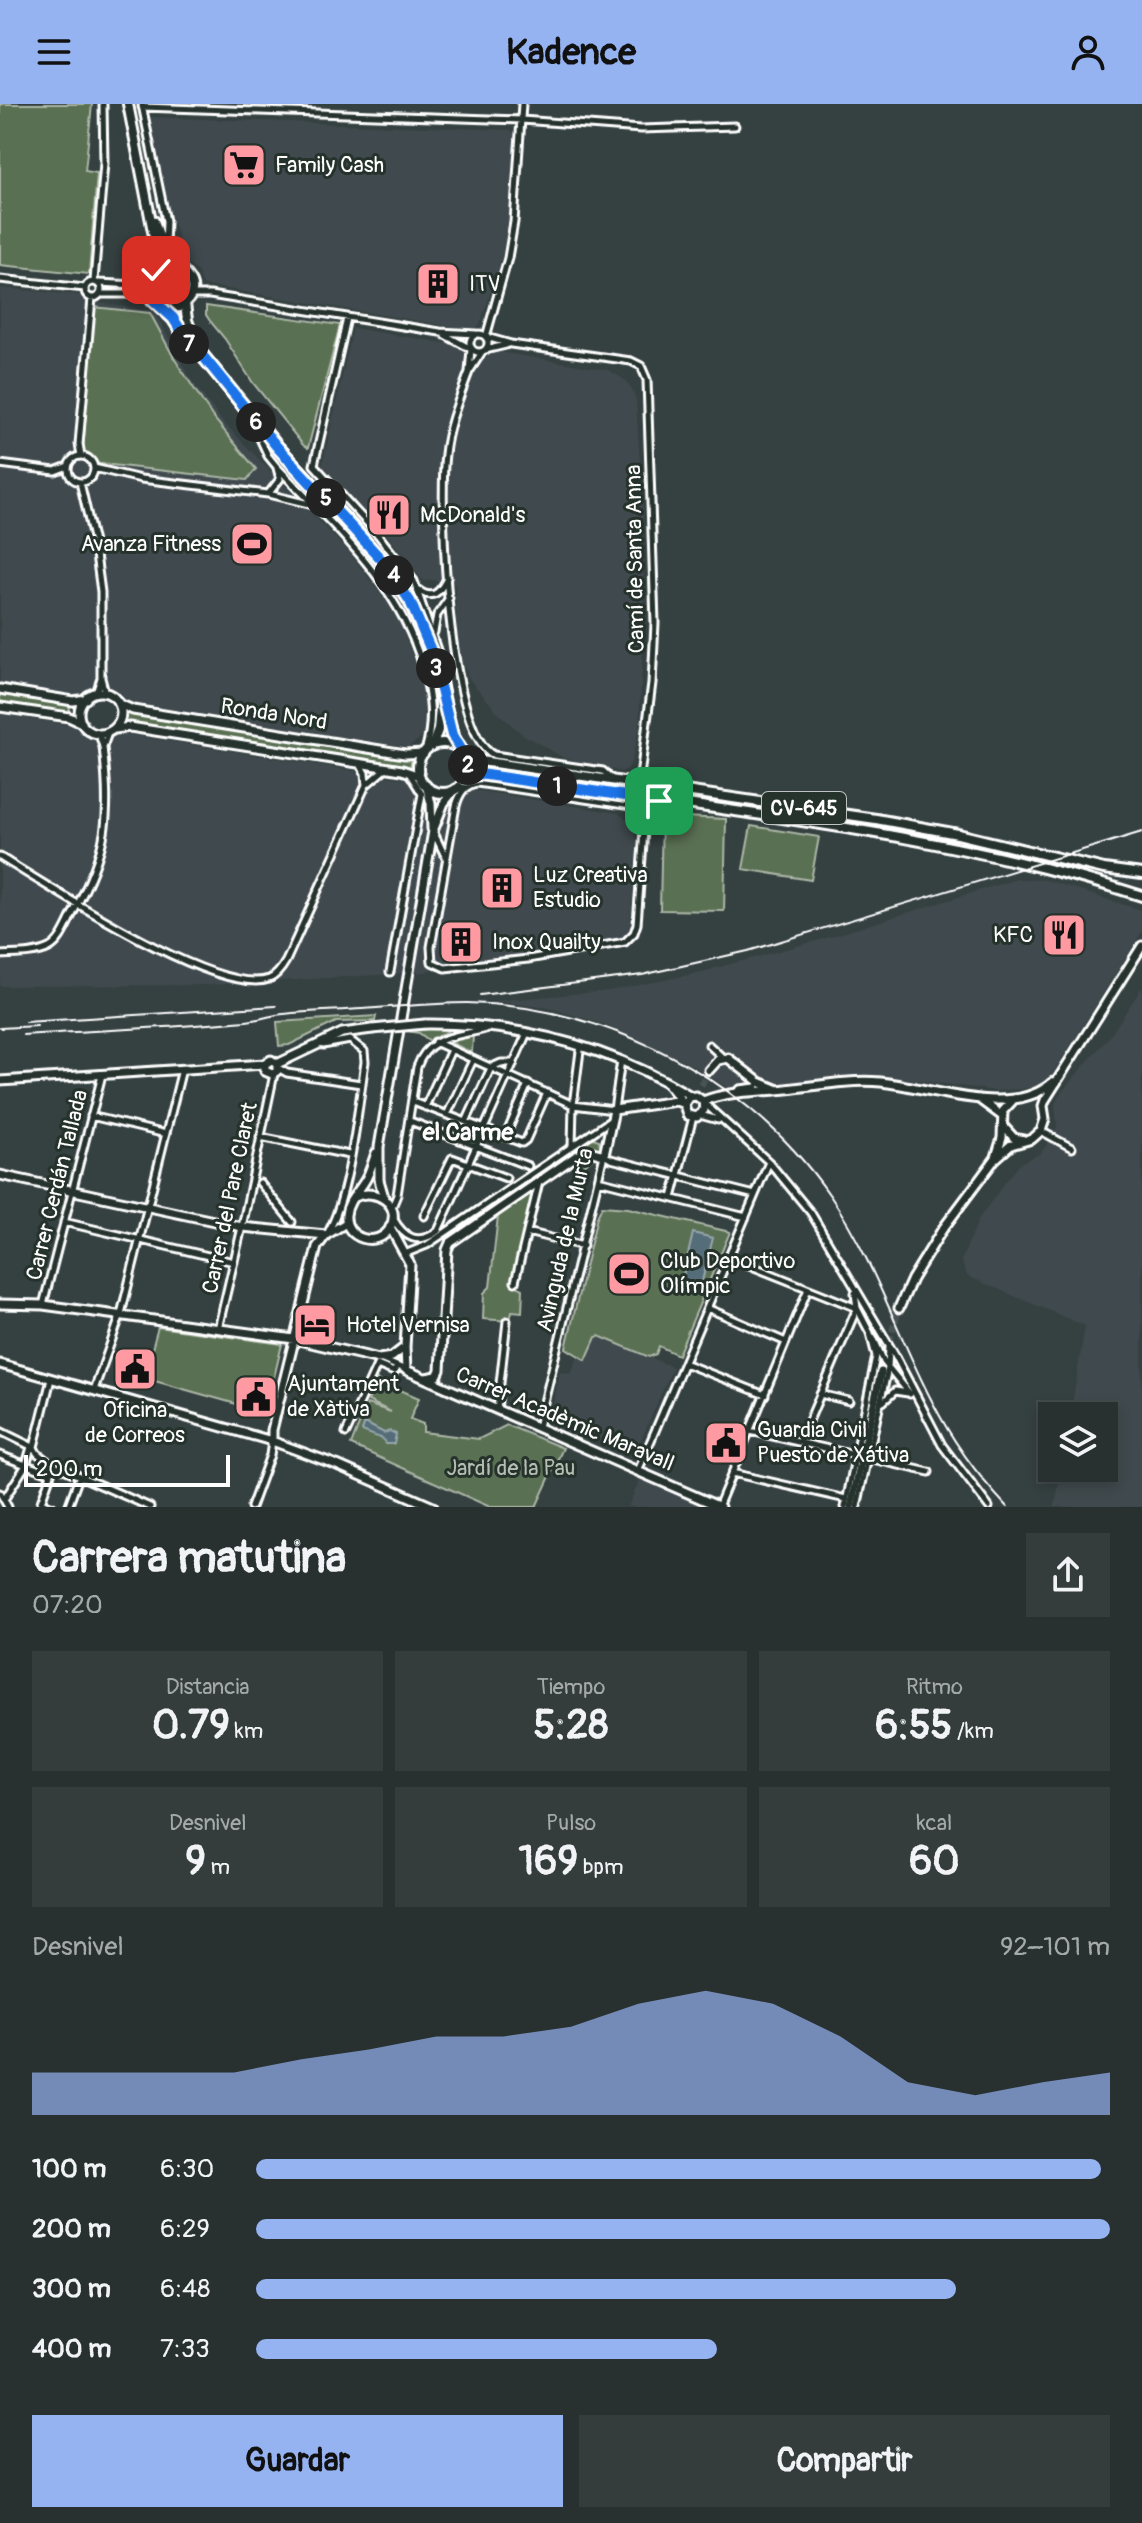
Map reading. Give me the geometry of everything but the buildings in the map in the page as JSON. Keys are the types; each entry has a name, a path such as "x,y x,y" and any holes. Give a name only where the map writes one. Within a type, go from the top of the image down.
{"main road":[{"path":"128,104 157,252 149,292 151,298 173,318 189,343 278,448 358,532 396,579 422,623 446,705 452,735 463,753 470,780 455,789 440,792 426,785 418,768 438,730 441,692"},
{"path":"147,201 164,250 189,275 192,291 185,303 171,309 161,307"},
{"path":"153,274 167,265 178,267"},
{"path":"185,303 187,320 198,350"},
{"name":"CV-645","path":"427,750 446,743 480,761 916,826 1104,869 1142,874"},
{"name":"CV-645","path":"470,780 480,774 639,802 899,838 1050,870 1142,896"}],"street":[{"path":"100,294 96,282 104,163 103,104"},
{"path":"469,372 470,340 480,335 488,324 513,234 522,104"},
{"path":"164,250 166,221 142,106 522,120 641,129 735,126"},
{"path":"0,279 85,288 96,282 136,285 153,274"},
{"path":"85,288 92,298"},
{"path":"192,291 347,318 480,335 511,344"},
{"path":"92,298 100,294 127,294 151,298"},
{"path":"81,456 79,444 92,298"},
{"path":"347,318 315,456 316,469 378,535 407,571 417,589 433,637 446,705"},
{"path":"440,332 471,349 484,351 511,344"},
{"path":"480,335 488,342 469,372 454,412 445,455 450,622 464,708 471,727 486,751 494,755 603,771 615,781"},
{"name":"Camí de Santa Anna","path":"511,344 631,361 641,366 647,380 655,623 652,683 639,784"},
{"path":"250,415 268,456 347,538 374,571 410,628 425,675 432,712 427,750"},
{"path":"0,464 55,471 81,456 90,460 94,468 92,476 80,482"},
{"path":"0,689 73,701 100,693 101,592 95,547 80,482 69,475 68,466"},
{"path":"268,494 280,479 277,467"},
{"path":"94,468 141,479 268,494 314,506"},
{"path":"417,589 428,596 435,595 448,577"},
{"path":"433,637 436,618 449,598"},
{"path":"434,628 441,620 450,622"},
{"name":"CV-645","path":"100,693 119,704"},
{"path":"82,723 80,710 86,699"},
{"path":"103,747 121,717 119,704"},
{"name":"Ronda Nord","path":"119,704 133,710 405,754 427,750"},
{"path":"0,707 69,717 99,734 112,731"},
{"name":"Ronda Nord","path":"112,731 130,727 360,763 420,776"},
{"path":"0,955 39,951 52,946 78,904 97,864 106,833 109,798 99,734"},
{"path":"360,763 366,785"},
{"path":"0,857 176,958 235,976 256,980 271,978 286,961 366,785 386,768"},
{"path":"390,972 422,794 408,772"},
{"path":"499,777 509,788"},
{"path":"470,780 509,788 639,802 644,830 637,924 628,940 528,959 445,968 434,964 431,947 458,797 470,780"},
{"path":"426,785 433,833 446,859"},
{"path":"0,1304 43,1305 121,1314 294,1339 405,1366 410,1264 379,1180 379,1147 433,833 444,803 455,789"},
{"path":"899,1308 912,1279 942,1230 995,1159 1011,1145 1041,1131 1043,1106 1058,1077 1142,949"},
{"path":"276,1069 342,1033 425,1024 493,1027 580,1045 621,1059 694,1093 769,1162 811,1213 889,1345 923,1413"},
{"path":"391,1208 397,1195 419,1061 435,1042 493,1027"},
{"path":"392,1222 411,1239 433,1235 442,1225 527,1033"},
{"path":"251,1507 270,1455 272,1430 317,1247 333,1223 344,1184 365,1062 364,1051 358,1044 343,1040 314,1046"},
{"path":"435,1042 573,1105 614,1110 676,1101 684,1104"},
{"path":"709,1045 759,1082 778,1090"},
{"path":"425,1107 451,1050"},
{"path":"572,1146 573,1105 580,1051"},
{"path":"709,1070 722,1057"},
{"name":"Avinguda de la Murta","path":"538,1427 604,1155 621,1059"},
{"path":"0,1081 265,1064 271,1060 276,1069 287,1073 361,1084"},
{"path":"447,1115 473,1060"},
{"path":"466,1122 491,1068 501,1063 514,1063"},
{"path":"94,1390 121,1314 182,1069"},
{"name":"Carrer del Pare Claret","path":"218,1329 276,1069"},
{"name":"Carrer Cerdán Tallada","path":"43,1305 102,1074"},
{"path":"704,1102 737,1093 859,1082 881,1082 977,1098 1014,1099 1038,1094 1058,1077"},
{"path":"665,1080 684,1104 685,1113 723,1122"},
{"path":"737,1093 740,1089 756,1087 759,1082"},
{"path":"505,1137 528,1084"},
{"path":"413,1102 523,1143 547,1093"},
{"path":"684,1104 694,1093"},
{"path":"977,1098 1002,1120 1014,1138 1026,1140"},
{"path":"1028,1098 1041,1106 1044,1113"},
{"path":"995,1159 1002,1138 1006,1106 1014,1099"},
{"path":"672,1198 697,1116 704,1110 704,1102"},
{"path":"91,1116 166,1134"},
{"path":"407,1253 427,1245 612,1119"},
{"path":"410,1121 528,1166"},
{"path":"1041,1131 1072,1148"},
{"path":"260,1137 349,1155"},
{"path":"347,1206 367,1178 379,1147"},
{"path":"425,1378 437,1376 440,1370 447,1250 450,1243 584,1152 755,1195"},
{"path":"424,1216 449,1159 455,1158 506,1178"},
{"path":"638,1471 769,1162"},
{"path":"0,1175 242,1227 326,1235 346,1223"},
{"path":"598,1180 746,1217"},
{"path":"515,1282 539,1181"},
{"path":"260,1183 292,1222"},
{"path":"344,1184 346,1223 354,1235 367,1240 381,1237 392,1222"},
{"path":"355,1197 369,1192 384,1197"},
{"path":"64,1222 234,1262"},
{"path":"527,1232 583,1246"},
{"path":"729,1257 857,1308"},
{"path":"845,1507 876,1350 857,1308 853,1284"},
{"path":"719,1507 808,1289"},
{"path":"707,1308 786,1342"},
{"path":"800,1442 857,1308"},
{"path":"497,1410 507,1321"},
{"path":"854,1507 885,1370 877,1342 870,1333"},
{"path":"854,1507 879,1411 889,1345"},
{"path":"379,1359 392,1357 405,1347"},
{"path":"684,1363 765,1395"},
{"path":"0,1364 272,1441 337,1465 422,1505 433,1507"},
{"path":"346,1433 377,1365 395,1370"},
{"name":"Carrer Acadèmic Maravall","path":"405,1366 425,1378 719,1507"},
{"path":"885,1370 910,1394 986,1506"},
{"path":"8,1507 2,1496 26,1465 51,1379"},
{"path":"879,1411 892,1392 910,1394"},
{"path":"820,1394 849,1401"},
{"path":"0,1431 32,1447 54,1465 150,1507"},
{"path":"750,1431 855,1455"},
{"path":"0,1455 50,1473"},
{"path":"868,1458 929,1472"},
{"path":"53,1507 41,1502 54,1465"},
{"path":"732,1473 846,1499"},
{"path":"68,1507 79,1477"},
{"path":"859,1497 865,1507"}],"shaded area":[{"path":"150,117 511,130 516,138 508,229 480,325 472,330 203,285 197,271 186,263 167,202"},
{"path":"0,288 79,295 100,303 155,312 192,381 222,421 349,552 385,599 401,626 416,665 424,697 427,733 409,747 124,705 112,691 101,688 84,691 76,697 0,685"},
{"path":"353,328 609,370 625,380 632,390 636,400 643,511 644,620 639,729 628,769 622,772 564,758 522,734 498,713 470,680 461,660 455,584 423,581 388,536 322,466"},
{"path":"0,714 618,813 633,825 637,842 630,927 624,938 523,955 439,964 426,972 210,985 0,986"},
{"path":"1016,879 1047,880 1140,910 1142,920 1142,932 1044,1087 996,1091 893,1077 731,1090 692,1065 606,1025 549,1008 493,1001 608,991 694,974 823,939"},
{"path":"1142,987 1142,1507 1055,1507 1059,1482 1118,1482 1118,1402 1072,1402 1085,1326 967,1276 961,1261 979,1218 1022,1162 1041,1153 1057,1127 1055,1104 1059,1095 1112,1033"},
{"path":"597,1336 673,1367 634,1456 550,1419 560,1372 571,1373 578,1356 587,1360"},
{"path":"640,1479 706,1507 628,1507"}],"green space":[{"path":"0,104 92,104 85,171 97,173 89,274 0,265"},
{"path":"206,306 340,325 308,448 253,383 206,315"},
{"path":"93,307 150,313 174,358 212,416 256,469 247,480 87,460 83,453"},
{"path":"0,692 71,703 68,714 0,703"},
{"path":"126,713 412,758 410,768 124,724"},
{"path":"495,767 623,786 622,792 494,773"},
{"path":"662,816 726,819 724,911 660,910"},
{"path":"751,826 819,837 811,880 743,869"},
{"path":"376,1016 375,1021 336,1022 289,1045 279,1046 277,1022"},
{"path":"451,1029 430,1041 419,1033 406,1031"},
{"path":"473,1035 472,1053 452,1043 455,1038"},
{"path":"593,1138 599,1140 601,1151 576,1172 579,1145"},
{"path":"533,1192 511,1283 523,1289 522,1312 512,1311 510,1321 483,1319 484,1293 490,1287 498,1216"},
{"name":"Club Deportivo Olímpic","path":"602,1206 628,1208 730,1232 678,1355 659,1346 656,1354 649,1357 599,1336 586,1360 566,1348"},
{"path":"158,1327 282,1344 271,1390 246,1383 240,1405 144,1378"},
{"name":"Jardí de la Pau","path":"377,1380 419,1398 410,1419 423,1424 423,1432 479,1439 507,1425 563,1448 536,1507 490,1507 351,1445 367,1404 391,1412 368,1401"}],"water":[{"path":"693,1233 713,1238 700,1289 681,1284"},
{"path":"365,1423 384,1433 390,1431 396,1434 394,1444 385,1444 383,1439 362,1431"}],"tunnel":[{"path":"701,1085 709,1070"},
{"path":"881,1372 899,1308"}],"railway":[{"path":"480,995 642,975 748,951 1142,832"},
{"path":"23,1035 250,1021 308,1012 467,1003 520,1007 572,1018 623,1035 672,1057 718,1085 760,1117 798,1155 831,1197 873,1272 939,1415 966,1457 1007,1507"},
{"path":"25,1022 276,1006"},
{"path":"0,1028 37,1026"}],"place":[{"name":"Family Cash","path":"244,165"},
{"name":"ITV","path":"438,284"},
{"name":"McDonald's","path":"389,515"},
{"name":"Avanza Fitness","path":"252,544"},
{"name":"Luz Creativa Estudio","path":"502,888"},
{"name":"KFC","path":"1064,935"},
{"name":"Inox Quailty","path":"461,942"},
{"name":"Club Deportivo Olímpic","path":"629,1274"},
{"name":"Hotel Vernisa","path":"315,1325"},
{"name":"Oficina de Correos","path":"135,1369"},
{"name":"Ajuntament de Xàtiva","path":"256,1397"},
{"name":"Guardia Civil Puesto de Xátiva","path":"726,1443"}],"district":[{"name":"el Carme","path":"468,1132"}],"route":[{"path":"156,270 148,284 151,298 173,318 189,343 278,448 382,560 410,601 422,623 432,653 452,735 467,761 466,777 480,774 659,801"}]}
